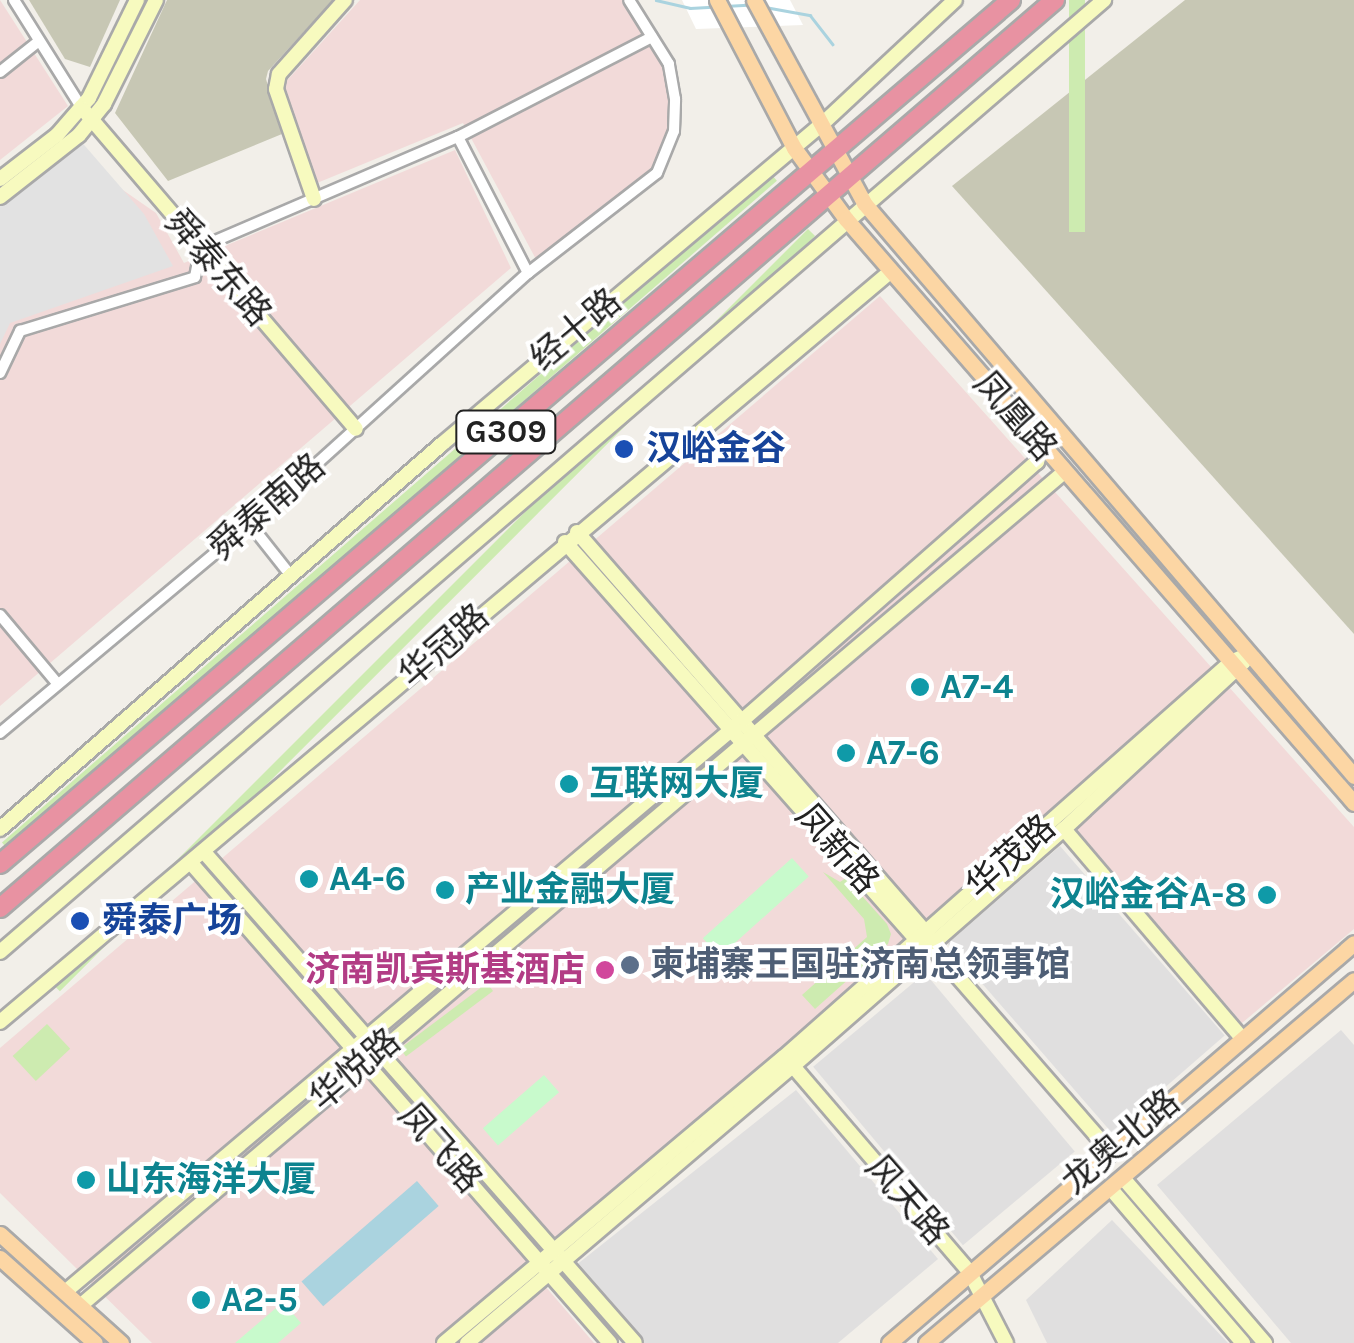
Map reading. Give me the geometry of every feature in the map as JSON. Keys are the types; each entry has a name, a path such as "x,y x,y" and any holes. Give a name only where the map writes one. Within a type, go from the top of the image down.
{"highway":[{"name":"经十路","path":"0,864 1011,0"},
{"name":"G309","path":"828,196 1055,0"},
{"name":"经十路","path":"0,908 828,196"}],"main road":[{"name":"凤凰路","path":"717,0 794,148 846,219 1354,802"},
{"name":"凤凰路","path":"754,0 864,203 1354,776"},
{"name":"龙奥北路","path":"889,1343 1354,942"},
{"name":"龙奥北路","path":"926,1343 1354,980"},
{"path":"0,1234 121,1343"},
{"path":"0,1258 96,1343"}],"street":[{"path":"14,0 81,107"},
{"path":"0,179 57,134 81,107 138,0"},
{"path":"0,197 79,135 104,104 156,0"},
{"path":"314,199 276,89 279,74 346,0"},
{"name":"舜泰南路","path":"0,733 250,524 528,273 657,173 674,131 675,98 669,64 630,0"},
{"path":"821,125 955,0"},
{"path":"0,952 1104,0"},
{"path":"0,374 20,331 196,277 201,247 458,137 652,36"},
{"path":"0,72 40,40"},
{"name":"舜泰东路","path":"81,107 356,429"},
{"name":"经十路","path":"0,829 290,576 821,125"},
{"path":"458,137 528,273"},
{"name":"华冠路","path":"0,1022 890,272"},
{"path":"65,1292 354,1050 373,1044 1037,462 1041,446"},
{"name":"华悦路","path":"80,1306 364,1062 373,1044 756,733 1064,472"},
{"path":"250,524 290,576"},
{"path":"466,1343 794,1066 925,939 756,733 577,532"},
{"name":"凤新路","path":"565,542 730,730 925,939 1111,1152"},
{"path":"0,615 58,683"},
{"name":"华茂路","path":"925,939 1249,654"},
{"name":"华茂路","path":"444,1343 925,939 1064,829 1235,666"},
{"path":"1064,829 1242,1038"},
{"name":"凤飞路","path":"204,852 635,1343"},
{"name":"凤飞路","path":"190,864 610,1343"},
{"name":"风天路","path":"794,1066 969,1272 1006,1343"},
{"path":"1117,1183 1244,1343"},
{"path":"1117,1183 1265,1343"}],"shaded area":[{"path":"0,0 68,106 0,160"},
{"path":"29,0 120,0 90,67 65,59"},
{"path":"167,0 333,0 268,71 266,79 282,134 168,181 115,113"},
{"path":"360,0 629,0 669,64 678,115 657,173 538,263 463,123 317,183 283,85"},
{"path":"1185,0 1354,0 1354,634 952,186"},
{"path":"79,139 144,214 173,266 10,323 0,344 0,204"},
{"path":"455,150 511,268 0,706 0,204 120,188 156,213 184,263"},
{"name":"汉峪金谷","path":"880,296 1354,827 1354,929 1242,1023 1066,817 545,1286 594,1343 152,1343 0,1193 0,1048"},
{"path":"1060,846 1225,1035 1112,1133 948,944"},
{"path":"925,973 1075,1151 963,1245 813,1067"},
{"path":"1341,1030 1354,1045 1354,1343 1291,1343 1157,1185"},
{"path":"796,1090 938,1259 838,1343 642,1343 575,1266"},
{"path":"1112,1220 1228,1343 1047,1343 1026,1300"}],"green space":[{"path":"1069,0 1085,0 1085,232 1069,232"},
{"path":"771,174 777,181 8,849 2,843"},
{"path":"808,229 815,236 60,991 53,984"},
{"path":"792,858 809,877 720,957 703,938"},
{"path":"823,872 840,882 846,878 887,924 891,934 888,944 815,1009 802,995 867,937 864,919"},
{"path":"487,983 493,991 406,1057 400,1049"},
{"path":"47,1024 70,1049 36,1081 13,1056"},
{"path":"544,1075 559,1092 498,1145 483,1128"},
{"path":"283,1302 301,1323 278,1343 235,1343"}],"water":[{"path":"417,1181 439,1206 323,1306 302,1281"}],"pier":[{"path":"682,0 790,0 803,25 696,29"}],"waterway":[{"path":"656,0 690,8 712,7"},
{"path":"725,6 747,5"},
{"path":"765,7 810,15 833,44"}],"place":[{"name":"汉峪金谷","path":"624,449"},
{"name":"A7-4","path":"920,687"},
{"name":"A7-6","path":"846,753"},
{"name":"互联网大厦","path":"569,784"},
{"name":"A4-6","path":"309,879"},
{"name":"产业金融大厦","path":"445,890"},
{"name":"汉峪金谷A-8","path":"1267,895"},
{"name":"舜泰广场","path":"80,921"},
{"name":"柬埔寨王国驻济南总领事馆","path":"630,965"},
{"name":"济南凯宾斯基酒店","path":"605,970"},
{"name":"山东海洋大厦","path":"86,1180"},
{"name":"A2-5","path":"201,1300"}]}
